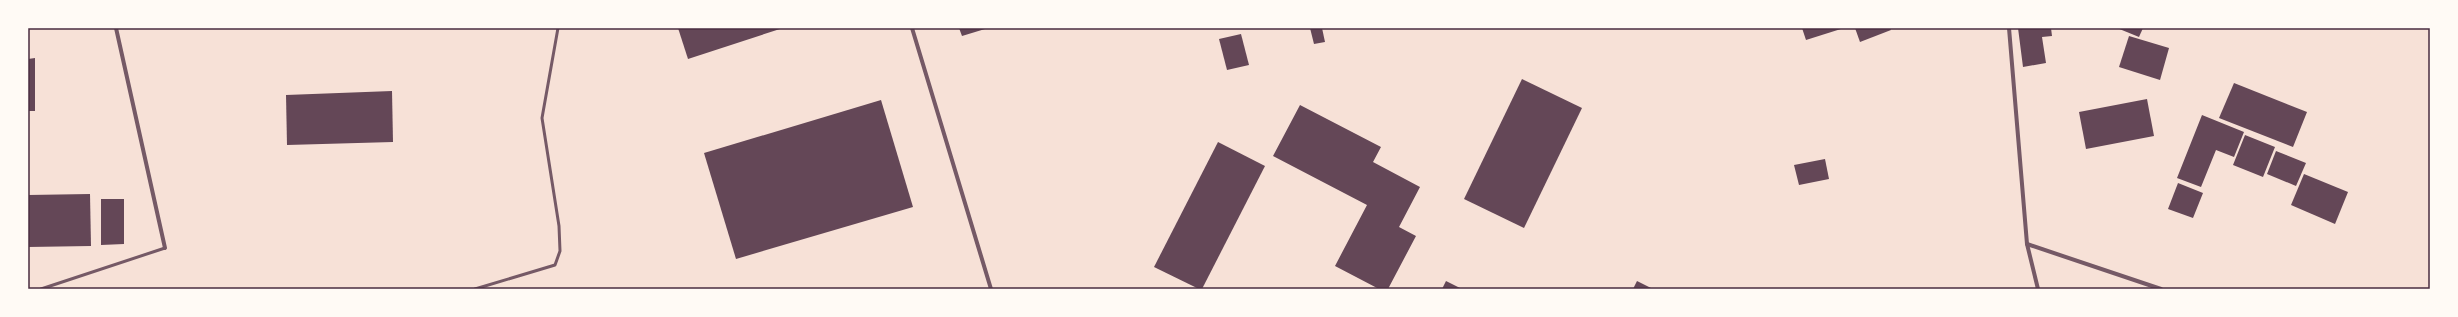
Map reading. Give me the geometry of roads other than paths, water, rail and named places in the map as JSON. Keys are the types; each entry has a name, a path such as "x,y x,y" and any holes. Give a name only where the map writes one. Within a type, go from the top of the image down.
{"street":[{"path":"116,28 165,248"},
{"path":"912,28 991,289"},
{"path":"2009,28 2027,244 2038,289"},
{"path":"2027,244 2161,289"}],"lane":[{"path":"474,289 555,265 560,252 559,226 542,118 558,28"},
{"path":"42,289 165,248"}]}
